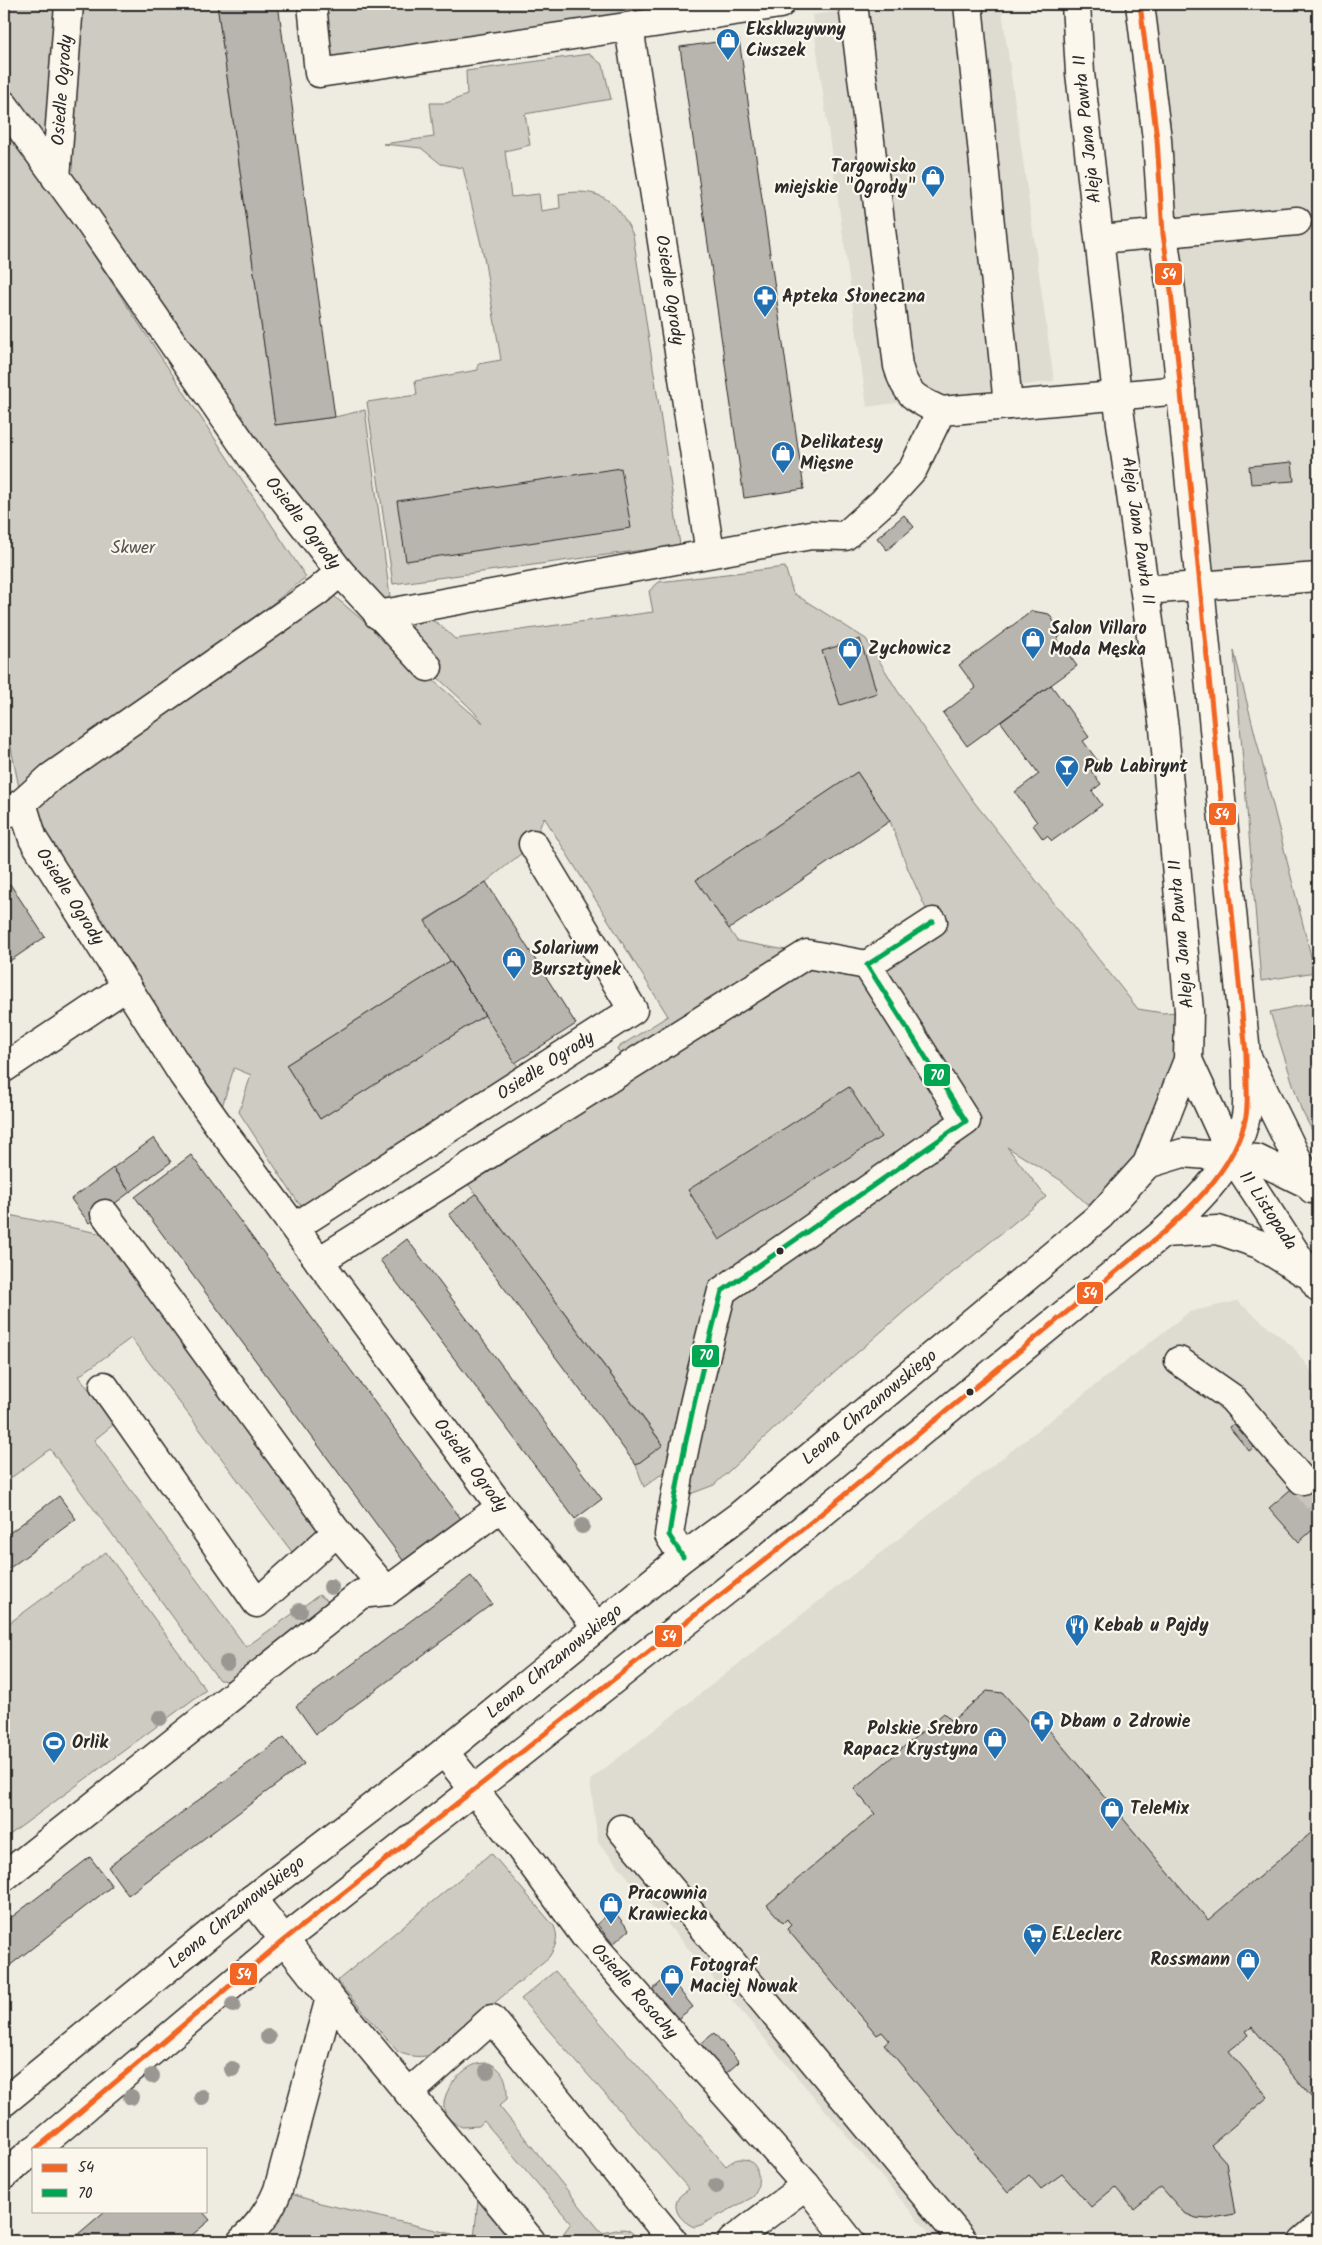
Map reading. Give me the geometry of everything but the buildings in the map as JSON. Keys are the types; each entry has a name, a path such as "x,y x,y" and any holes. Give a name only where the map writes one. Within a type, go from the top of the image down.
{"street":[{"name":"Osiedle Ogrody","path":"56,178 69,4"},
{"path":"312,4 319,73 629,27 687,11 780,4"},
{"path":"853,4 898,366 902,380 915,399 941,411 1180,390"},
{"path":"968,4 1008,405"},
{"name":"Aleja Jana Pawła II","path":"1076,4 1080,73 1117,395 1164,728 1188,1002 1188,1060 1147,1164 1100,1216"},
{"path":"37,2148 284,1940 763,1561 1163,1233 1199,1200 1232,1156 1246,1115 1246,1054 1164,234 1157,139 1140,4"},
{"name":"Osiedle Ogrody","path":"629,27 710,553"},
{"name":"Osiedle Ogrody","path":"4,105 253,459 340,572 318,591 51,777 13,809 183,1075 501,1506 597,1627"},
{"path":"1100,239 1296,222"},
{"path":"378,615 710,553 811,536 845,536 883,502 913,469 941,411"},
{"path":"340,572 428,667"},
{"path":"1145,590 1318,577"},
{"name":"Osiedle Ogrody","path":"295,1228 633,1010 534,844"},
{"path":"319,1260 807,954 867,965 932,922"},
{"path":"683,1557 669,1535 670,1526 698,1383 722,1291 966,1121 867,965"},
{"path":"4,1068 127,986"},
{"name":"11 Listopada","path":"1246,1054 1314,1192"},
{"name":"Aleja Jana Pawła II","path":"1188,1060 1232,1156"},
{"path":"1147,1164 1183,1153 1232,1156"},
{"name":"11 Listopada","path":"1232,1156 1257,1159 1314,1192"},
{"name":"11 Listopada","path":"1232,1156 1315,1283"},
{"path":"105,1214 337,1532 387,1591"},
{"name":"Leona Chrzanowskiego","path":"4,2102 252,1899 444,1752 683,1557 739,1516 1100,1216"},
{"path":"1163,1233 1218,1230 1259,1244 1315,1283"},
{"path":"1179,1361 1232,1398 1302,1480"},
{"path":"104,1386 257,1603 337,1532"},
{"path":"4,1877 361,1594 387,1591 501,1506"},
{"name":"Osiedle Rosochy","path":"444,1752 585,1936 806,2185 850,2241"},
{"path":"621,1829 963,2241"},
{"path":"252,1899 330,1998 531,2241"},
{"path":"242,2241 252,2232 271,2206 278,2190 330,1998"},
{"path":"408,2093 492,2019 673,2241"},
{"path":"4,2175 32,2152"},
{"path":"732,2241 806,2185"},
{"path":"1303,2241 1318,2228"}],"shaded area":[{"name":"Targowisko miejskie \"Ogrody\"","path":"894,4 1001,4 1054,381 867,407 812,15"},
{"path":"1140,4 1318,4 1318,577 1199,586"},
{"path":"1237,1301 1293,1347 1318,1380 1318,2241 936,2241 598,1842 590,1780 1189,1312"}],"green space":[{"path":"4,4 217,4 275,425 335,417 365,410 392,612 340,572 4,105"},
{"path":"312,4 650,4 655,23 319,73"},
{"path":"589,54 603,65 611,99 525,114 530,145 505,151 511,197 539,194 541,211 560,208 559,194 585,192 596,194 613,204 620,212 633,235 680,545 393,584 367,402 417,395 415,381 478,370 478,364 501,360 484,257 463,168 441,164 421,148 383,144 434,137 430,103 446,103 467,95 466,71"},
{"name":"Skwer","path":"4,119 306,577 29,798 334,596 483,723 426,665 413,637 413,621 425,617 439,624 455,639 653,612 649,591 659,582 785,567 793,593 866,639 897,690 974,802 1138,1009 1163,1013 1189,1011 1167,1115 1100,1216 1062,1181 1007,1147 1046,1197 906,1310 826,1380 714,1485 674,1500 683,1458 644,1487 636,1465 663,1444 460,1173 626,1068 617,1048 668,1016 544,817 533,844 486,882 425,920 450,961 286,1065 320,1119 485,1015 526,1079 326,1208 299,1204 239,1112 251,1075 234,1068 217,1123 22,803 4,712","holes":["857,772 890,821 908,869 932,922 867,965 737,941 697,880"]},
{"path":"1234,651 1315,972 1261,981"},
{"path":"1318,1002 1318,1142 1301,1109 1270,1012"},
{"path":"4,1214 123,1238 337,1532 301,1564 131,1338 79,1376 114,1424 94,1440 246,1647 319,1595 341,1610 248,1682 219,1680 50,1449 4,1483"},
{"name":"Orlik","path":"106,1552 206,1690 4,1839 4,1627"},
{"path":"491,1853 554,1926 556,1942 553,1949 549,1957 434,2054 416,2056 398,2052 337,1981"},
{"path":"555,1971 726,2166 738,2159 747,2160 756,2167 758,2186 753,2197 701,2225 694,2227 682,2219 676,2206 680,2196 689,2189 521,1999"},
{"path":"489,2063 502,2073 506,2082 507,2099 499,2106 602,2233 623,2229 635,2235 639,2241 560,2241 560,2238 571,2223 484,2121 479,2126 462,2127 448,2117 444,2105 445,2098 452,2084 468,2068 477,2064"},
{"path":"480,2180 531,2241 242,2241 278,2190 320,2203 474,2239"}],"tunnel":[{"path":"1302,1480 1318,1500"}],"transit line":[{"name":"54","path":"37,2148 284,1940 771,1555 1163,1233 1214,1181 1234,1150 1241,1134 1247,1109 1246,1054 1171,291 1163,234 1157,139 1140,4"},
{"name":"70","path":"683,1557 669,1535 692,1413 722,1291 966,1121 867,965 933,922"}],"place":[{"name":"Ekskluzywny Ciuszek","path":"728,61"},
{"name":"Targowisko miejskie \"Ogrody\"","path":"933,198"},
{"name":"Apteka Słoneczna","path":"765,318"},
{"name":"Delikatesy Mięsne","path":"783,474"},
{"name":"Salon Villaro Moda Męska","path":"1033,660"},
{"name":"Zychowicz","path":"850,670"},
{"name":"Pub Labirynt","path":"1067,788"},
{"name":"Solarium Bursztynek","path":"514,980"},
{"name":"Kebab u Pajdy","path":"1077,1647"},
{"name":"Dbam o Zdrowie","path":"1042,1743"},
{"name":"Polskie Srebro Rapacz Krystyna","path":"995,1760"},
{"name":"Orlik","path":"54,1764"},
{"name":"TeleMix","path":"1112,1830"},
{"name":"Pracownia Krawiecka","path":"611,1925"},
{"name":"E.Leclerc","path":"1035,1956"},
{"name":"Rossmann","path":"1248,1981"},
{"name":"Fotograf Maciej Nowak","path":"672,1997"}]}
